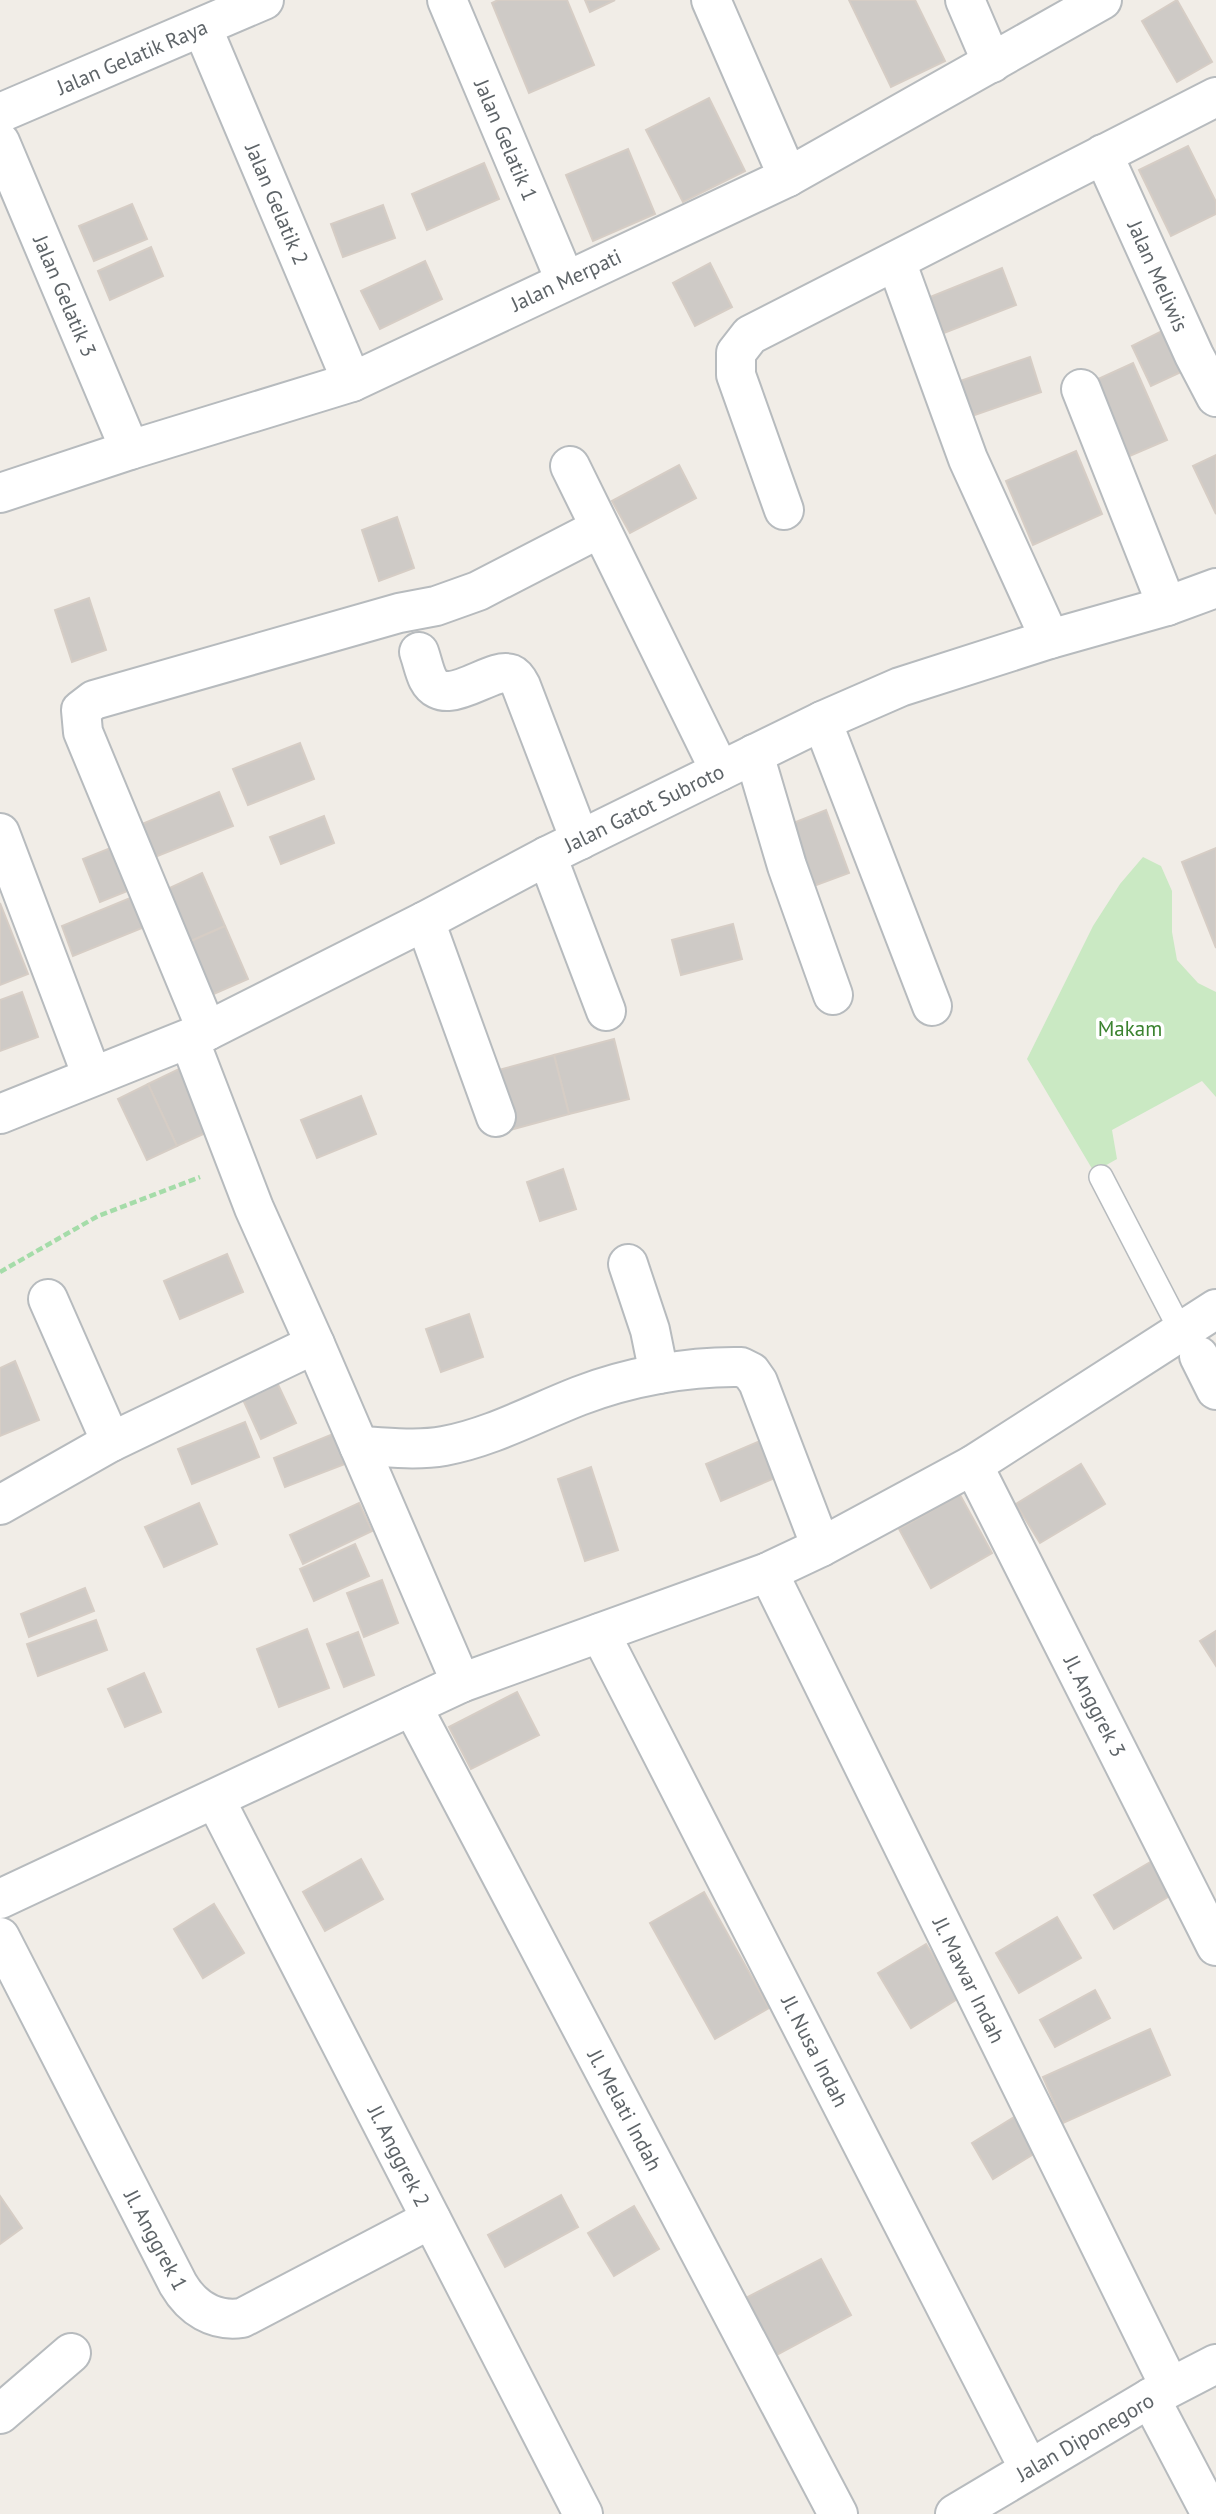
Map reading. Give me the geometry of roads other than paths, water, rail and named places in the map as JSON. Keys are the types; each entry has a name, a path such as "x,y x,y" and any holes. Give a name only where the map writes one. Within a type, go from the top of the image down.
{"street":[{"name":"Jalan Gelatik Raya","path":"0,113 264,0"},
{"name":"Jalan Gelatik 1","path":"447,0 565,280"},
{"path":"711,0 788,177"},
{"path":"965,0 992,63"},
{"name":"Jalan Merpati","path":"0,494 130,450 352,382 788,177 1102,0"},
{"name":"Jalan Gelatik 2","path":"202,27 352,382"},
{"path":"784,510 736,375 736,353 750,335 1216,97"},
{"name":"Jalan Gelatik 3","path":"0,142 130,450"},
{"name":"Jalan Meliwis","path":"1103,154 1205,350 1216,397"},
{"path":"896,261 968,459 1050,639"},
{"path":"1081,389 1167,606"},
{"path":"570,466 720,771"},
{"path":"461,1682 244,1181 198,1035 83,732 81,710 94,700 399,613 436,606 478,591 600,528"},
{"name":"Jalan Gatot Subroto","path":"0,1114 198,1035 564,848 822,721 900,687 1216,589"},
{"path":"419,652 428,679 439,688 465,688 500,674 510,673 521,686 606,1010"},
{"path":"822,721 932,1006"},
{"path":"754,754 787,866 833,995"},
{"path":"0,833 92,1076"},
{"path":"425,921 496,1117"},
{"path":"628,1264 650,1330 659,1374"},
{"path":"48,1299 111,1442"},
{"path":"0,1899 461,1682 768,1572 821,1547 1190,1344 1216,1309"},
{"path":"0,1505 111,1442 315,1344"},
{"path":"1190,1344 1216,1390"},
{"path":"359,1446 414,1449 442,1446 482,1437 578,1396 626,1380 659,1374 741,1367 751,1372 758,1382 821,1547"},
{"name":"Jl. Anggrek 3","path":"973,1465 1216,1946"},
{"name":"Jl. Mawar Indah","path":"768,1572 1160,2393 1211,2514"},
{"name":"Jl. Nusa Indah","path":"600,1633 1029,2469"},
{"name":"Jl. Melati Indah","path":"412,1706 838,2514"},
{"name":"Jl. Anggrek 2","path":"215,1799 583,2514"},
{"name":"Jl. Anggrek 1","path":"0,1937 178,2284 196,2307 218,2318 242,2318 431,2219"},
{"path":"0,2414 71,2353"},
{"name":"Jalan Diponegoro","path":"955,2514 1160,2393 1216,2364"}],"lane":[{"path":"1101,1177 1190,1344"}],"park label":[{"name":"Makam","path":"1130,1028"}]}
